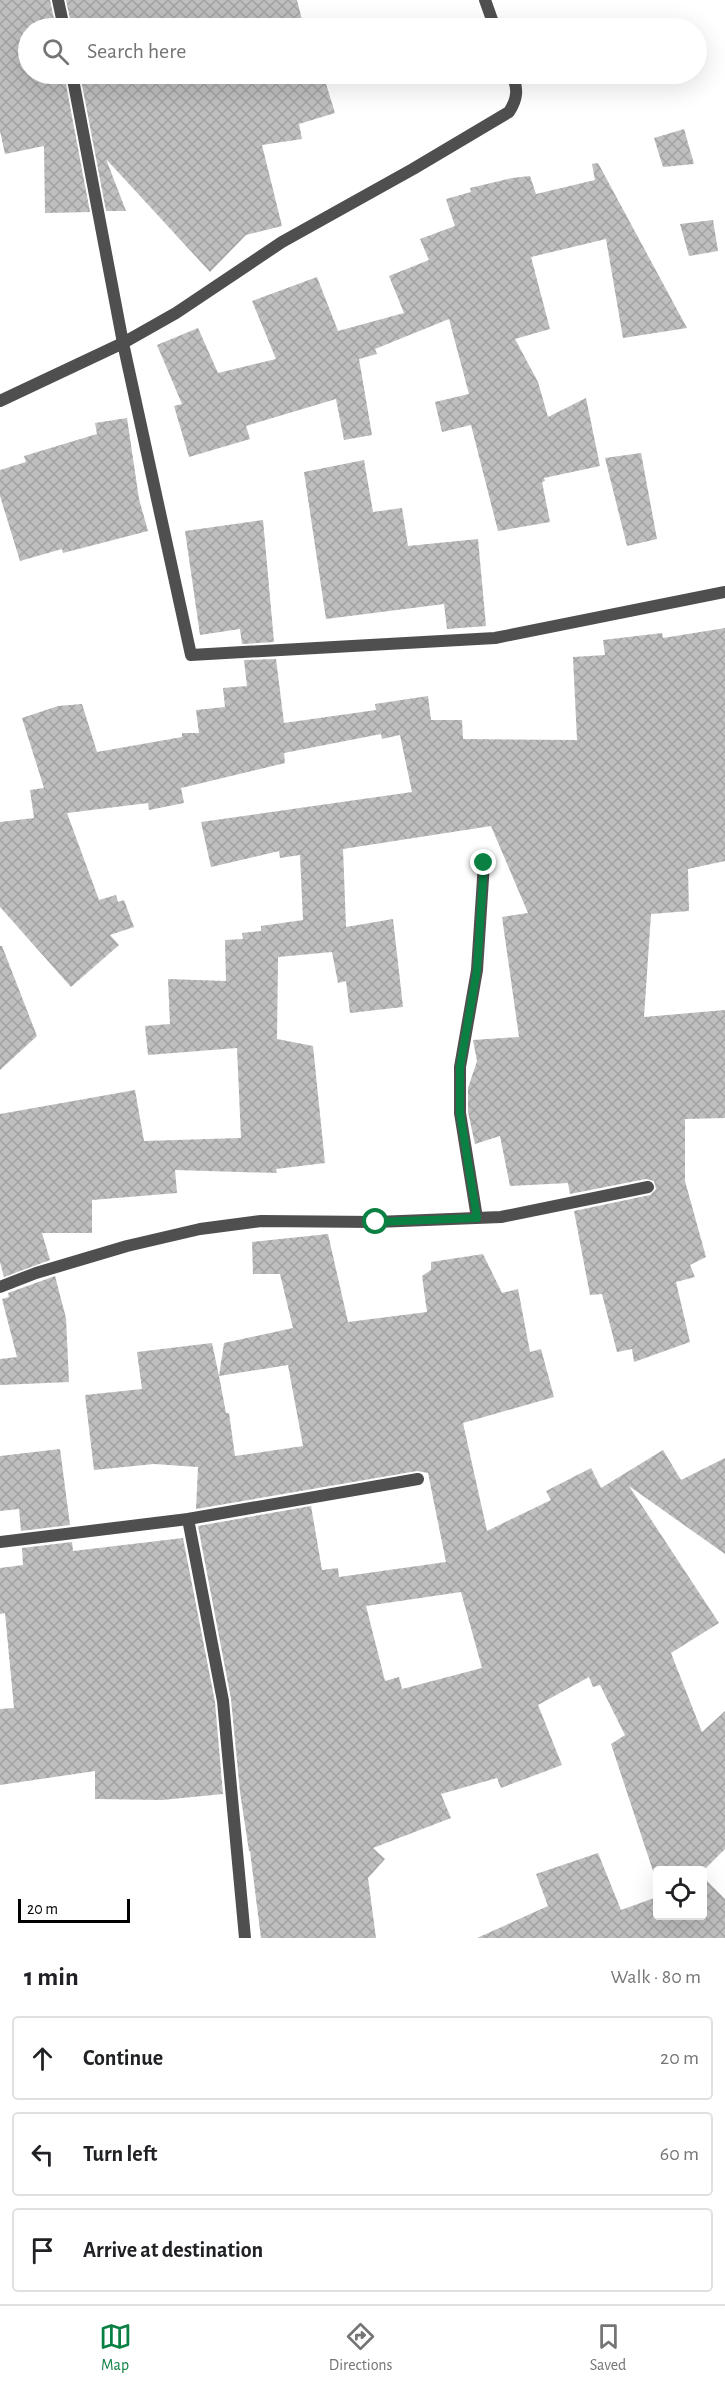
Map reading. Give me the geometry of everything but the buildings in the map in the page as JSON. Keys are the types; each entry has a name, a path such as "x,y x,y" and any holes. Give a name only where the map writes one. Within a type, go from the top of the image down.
{"street":[{"path":"58,0 62,18"},
{"path":"485,0 491,18"},
{"path":"74,84 123,343 191,655 495,638 725,592"},
{"path":"0,401 123,343 176,313 282,242 509,112 517,101 516,84"},
{"path":"477,1218 460,1113 460,1067 477,970 484,863"},
{"path":"0,1287 36,1273 127,1246 200,1228 261,1221 376,1222 501,1217 648,1187"},
{"path":"0,1542 188,1519 418,1479"},
{"path":"188,1519 223,1701 244,1938"}],"route":[{"path":"376,1222 477,1218 460,1113 460,1067 477,970 484,863"}]}
